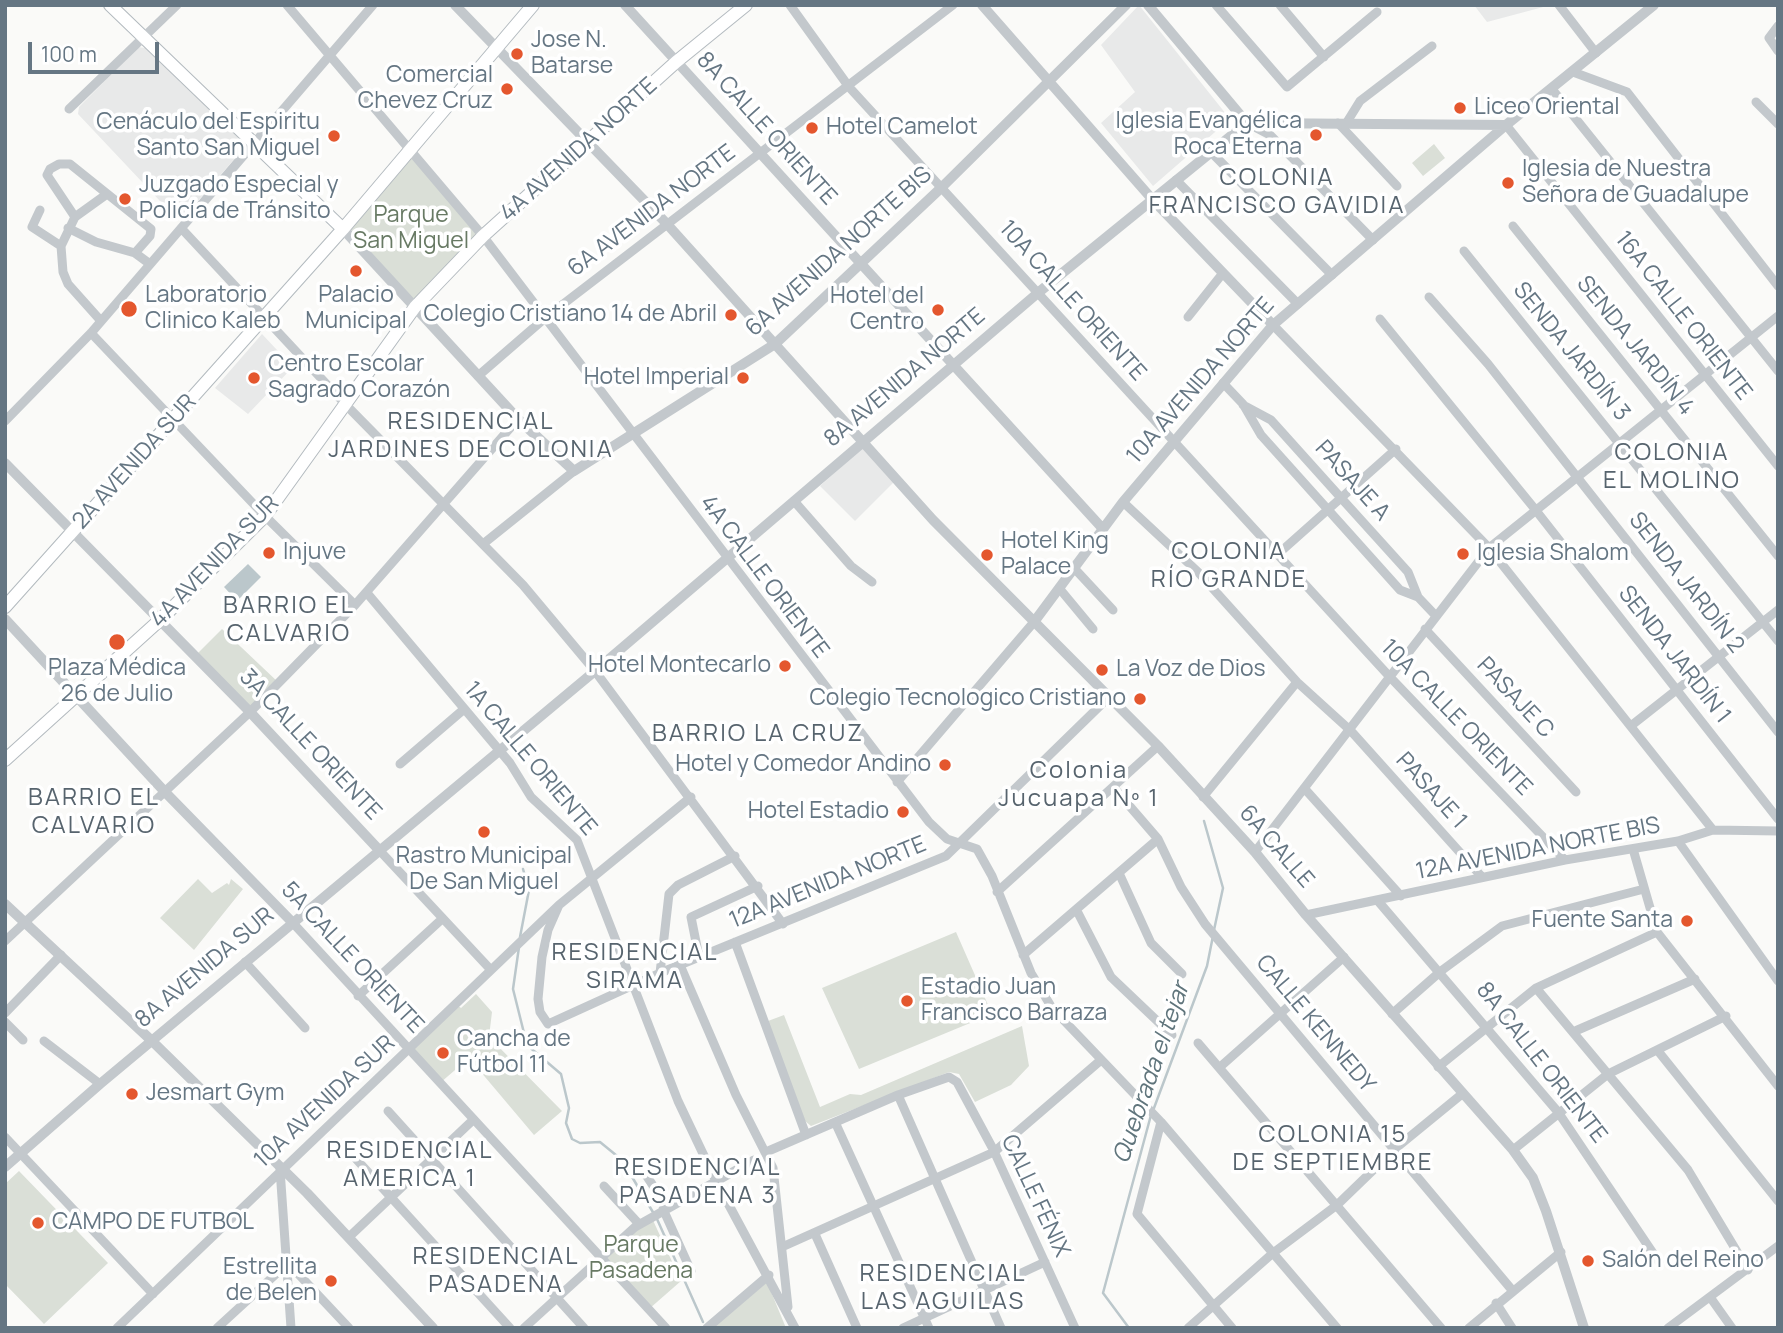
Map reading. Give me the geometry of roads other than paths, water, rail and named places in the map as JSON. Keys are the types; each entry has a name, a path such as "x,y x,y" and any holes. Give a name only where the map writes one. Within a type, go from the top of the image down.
{"main road":[{"path":"110,5 342,229"},
{"name":"2A AVENIDA SUR","path":"5,607 342,229 533,5"},
{"name":"4A AVENIDA NORTE","path":"346,405 415,307 482,236 676,62 746,5"},
{"name":"4A AVENIDA SUR","path":"5,760 161,619 265,516 346,405"}],"street":[{"path":"69,109 177,5"},
{"name":"4A CALLE ORIENTE","path":"287,5 482,236 629,433 929,822 947,839 977,849 1023,955 1052,1008 1155,1116 1337,1328"},
{"path":"5,421 91,334 373,5"},
{"name":"6A CALLE","path":"455,5 667,224 933,520 1157,746 1255,852 1306,915 1513,1150 1532,1178 1561,1252 1584,1328"},
{"name":"8A CALLE ORIENTE","path":"625,5 1103,529"},
{"name":"10A CALLE ORIENTE","path":"790,5 849,87 1389,676 1565,860"},
{"name":"6A AVENIDA NORTE","path":"478,376 545,318 953,5"},
{"path":"982,5 1152,199 1489,548 1713,830"},
{"name":"6A AVENIDA NORTE BIS","path":"484,544 574,471 629,433 775,344 941,188 1126,5"},
{"path":"1148,5 1247,123 1270,135 1373,240"},
{"path":"1216,5 1287,87 1377,12"},
{"path":"1280,5 1324,57"},
{"path":"1559,5 1592,56"},
{"name":"10A AVENIDA NORTE","path":"897,782 1034,622 1124,502 1273,325 1506,125 1654,5"},
{"path":"1774,29 1769,38 1778,51"},
{"path":"1343,122 1360,101 1432,46"},
{"path":"1574,71 1627,92 1778,286"},
{"path":"1552,89 1778,371"},
{"path":"1756,102 1778,124"},
{"path":"1343,122 1398,186"},
{"path":"1247,123 1506,125"},
{"name":"8A AVENIDA NORTE","path":"595,671 1039,292 1247,123"},
{"name":"16A CALLE ORIENTE","path":"1506,125 1778,466"},
{"path":"1211,152 1332,275"},
{"path":"75,217 47,175 50,169 59,164 70,164 151,229 150,236 135,253"},
{"path":"1176,180 1298,304"},
{"path":"101,321 68,285 63,272 61,246 75,217 107,194"},
{"path":"40,210 32,227 61,246"},
{"name":"SENDA JARDÍN 4","path":"1513,226 1778,556"},
{"path":"68,228 96,242 135,253 150,264"},
{"path":"181,228 346,405 523,585 595,671 758,886 783,924"},
{"path":"342,229 518,419 574,471"},
{"name":"SENDA JARDÍN 3","path":"1464,251 1778,641"},
{"path":"1188,317 1223,273"},
{"name":"SENDA JARDÍN 2","path":"1429,297 1488,364 1778,732"},
{"path":"1255,852 1351,731 1389,676 1489,548 1535,508 1778,316"},
{"name":"SENDA JARDÍN 1","path":"1380,319 1535,508 1778,820"},
{"path":"91,334 265,516 355,605"},
{"path":"1223,383 1243,404 1261,435 1400,590 1418,597 1436,616"},
{"name":"PASAJE A","path":"1243,404 1271,420 1408,572 1418,597"},
{"path":"5,941 250,712 367,593 518,419"},
{"path":"1278,554 1396,450"},
{"name":"3A CALLE ORIENTE","path":"5,463 74,529 161,619 491,970"},
{"path":"794,501 851,566 872,582"},
{"path":"1124,502 1198,572 1297,682 1351,731"},
{"path":"1074,568 1113,610"},
{"path":"1059,588 1093,629"},
{"name":"1A CALLE ORIENTE","path":"367,593 498,753 511,765 531,797 576,837 678,1101 716,1181 788,1312"},
{"path":"1632,725 1778,610"},
{"name":"5A CALLE ORIENTE","path":"5,619 165,792 292,922 666,1328"},
{"name":"PASAJE C","path":"1425,629 1576,792"},
{"name":"8A AVENIDA SUR","path":"5,1167 292,922 595,671"},
{"path":"1203,797 1297,682"},
{"name":"12A AVENIDA NORTE","path":"559,905 548,930 538,999 544,1022 551,1024 660,973 946,856 1109,697"},
{"path":"400,764 463,709"},
{"name":"PASAJE 1","path":"1351,731 1482,877"},
{"path":"997,892 1157,746"},
{"path":"1023,955 1158,839 1114,788"},
{"path":"1304,789 1401,895"},
{"name":"10A AVENIDA SUR","path":"117,1328 280,1169 559,905 691,797"},
{"name":"12A AVENIDA NORTE BIS","path":"1306,915 1565,860 1678,841 1713,830 1778,831"},
{"name":"CALLE KENNEDY","path":"1158,839 1181,887 1211,931 1396,1148 1512,1290"},
{"path":"1678,841 1778,981"},
{"path":"1633,849 1657,932 1726,1016 1778,1086"},
{"path":"660,973 669,894 678,885 735,856"},
{"path":"1119,873 1151,943 1182,974"},
{"path":"699,957 691,917 758,886"},
{"path":"1392,1014 1441,971 1502,926 1644,889"},
{"name":"8A CALLE ORIENTE","path":"1378,901 1489,1027 1558,1112 1659,1262"},
{"path":"5,904 152,1041 349,1237 433,1328"},
{"path":"1077,911 1111,977 1172,1035"},
{"path":"358,996 442,919"},
{"path":"1438,1067 1536,988 1657,932"},
{"path":"735,942 806,1135"},
{"path":"5,1013 61,955"},
{"path":"1220,1067 1344,957"},
{"path":"245,962 305,1028"},
{"path":"680,965 736,1095 773,1168 788,1312 795,1328"},
{"path":"1573,1032 1696,979"},
{"path":"1536,988 1688,1170 1748,1270"},
{"path":"1513,1150 1608,1074 1726,1016"},
{"path":"5,1022 23,1040"},
{"path":"44,1041 100,1084"},
{"path":"1198,1043 1441,1328"},
{"path":"1658,1051 1778,1201"},
{"path":"782,1247 994,1152 1101,1060"},
{"name":"CALLE FÉNIX","path":"898,1095 942,1077 949,1077 957,1082 994,1152 1075,1328"},
{"path":"1188,1328 1273,1253 1337,1205 1396,1148 1462,1094"},
{"path":"766,1152 898,1095 1002,1328"},
{"path":"388,1111 584,1328"},
{"path":"1155,1116 1137,1214 1232,1328"},
{"path":"349,1237 473,1120"},
{"path":"835,1122 929,1328"},
{"path":"5,1138 153,1294"},
{"path":"347,1149 510,1328"},
{"path":"524,1328 639,1224 754,1160"},
{"path":"280,1169 291,1328"},
{"path":"646,1175 660,1211 691,1271"},
{"path":"604,1186 639,1224"},
{"path":"815,1234 857,1328"},
{"path":"1668,1328 1679,1324 1710,1297 1777,1248"},
{"path":"1469,1328 1561,1252"},
{"path":"903,1328 1045,1262"},
{"path":"217,1328 288,1263"},
{"path":"288,1263 349,1328"},
{"path":"706,1328 769,1275"},
{"path":"1710,1297 1732,1328"},
{"path":"1496,1303 1512,1328"}],"waterway":[{"name":"Quebrada el tejar","path":"1204,821 1223,888 1214,930"},
{"path":"520,937 529,890 523,869"},
{"name":"Quebrada el tejar","path":"1154,1108 1207,966 1213,936"},
{"path":"519,947 513,989 527,1045 561,1074 569,1108 566,1123 572,1139 580,1143 600,1142 622,1160 657,1219 703,1322"},
{"name":"Quebrada el tejar","path":"1129,1328 1103,1293 1151,1115"}],"place":[{"name":"Jose N. Batarse","path":"517,54"},
{"name":"Comercial Chevez Cruz","path":"507,89"},
{"name":"Liceo Oriental","path":"1460,108"},
{"name":"Hotel Camelot","path":"812,128"},
{"name":"Iglesia Evangélica Roca Eterna","path":"1316,135"},
{"name":"Cenáculo del Espiritu Santo San Miguel","path":"334,136"},
{"name":"Iglesia de Nuestra Señora de Guadalupe","path":"1508,183"},
{"name":"Juzgado Especial y Policía de Tránsito","path":"125,199"},
{"name":"Palacio Municipal","path":"356,271"},
{"name":"Laboratorio Clinico Kaleb","path":"129,309"},
{"name":"Hotel del Centro","path":"938,310"},
{"name":"Colegio Cristiano 14 de Abril","path":"731,315"},
{"name":"Centro Escolar Sagrado Corazón","path":"254,378"},
{"name":"Hotel Imperial","path":"743,378"},
{"name":"Injuve","path":"269,553"},
{"name":"Iglesia Shalom","path":"1463,554"},
{"name":"Hotel King Palace","path":"987,555"},
{"name":"Plaza Médica 26 de Julio","path":"117,642"},
{"name":"Hotel Montecarlo","path":"785,666"},
{"name":"La Voz de Dios","path":"1102,670"},
{"name":"Colegio Tecnologico Cristiano","path":"1140,699"},
{"name":"Hotel y Comedor Andino","path":"945,765"},
{"name":"Hotel Estadio","path":"903,812"},
{"name":"Rastro Municipal De San Miguel","path":"484,832"},
{"name":"Fuente Santa","path":"1687,921"},
{"name":"Estadio Juan Francisco Barraza","path":"907,1001"},
{"name":"Cancha de Fútbol 11","path":"443,1053"},
{"name":"Jesmart Gym","path":"132,1094"},
{"name":"CAMPO DE FUTBOL","path":"38,1223"},
{"name":"Salón del Reino","path":"1588,1261"},
{"name":"Estrellita de Belen","path":"331,1281"}],"district":[{"name":"COLONIA FRANCISCO GAVIDIA","path":"1277,192"},
{"name":"RESIDENCIAL JARDINES DE COLONIA","path":"471,436"},
{"name":"COLONIA EL MOLINO","path":"1672,467"},
{"name":"COLONIA RÍO GRANDE","path":"1229,566"},
{"name":"BARRIO EL CALVARIO","path":"289,620"},
{"name":"BARRIO LA CRUZ","path":"758,734"},
{"name":"Colonia Jucuapa Nº 1","path":"1079,785"},
{"name":"BARRIO EL CALVARIO","path":"94,812"},
{"name":"RESIDENCIAL SIRAMA","path":"635,967"},
{"name":"COLONIA 15 DE SEPTIEMBRE","path":"1333,1149"},
{"name":"RESIDENCIAL AMERICA 1","path":"410,1165"},
{"name":"RESIDENCIAL PASADENA 3","path":"698,1182"},
{"name":"RESIDENCIAL PASADENA","path":"496,1271"},
{"name":"RESIDENCIAL LAS AGUILAS","path":"943,1288"}],"park label":[{"name":"Parque San Miguel","path":"411,229"},
{"name":"Parque Pasadena","path":"641,1259"}]}
